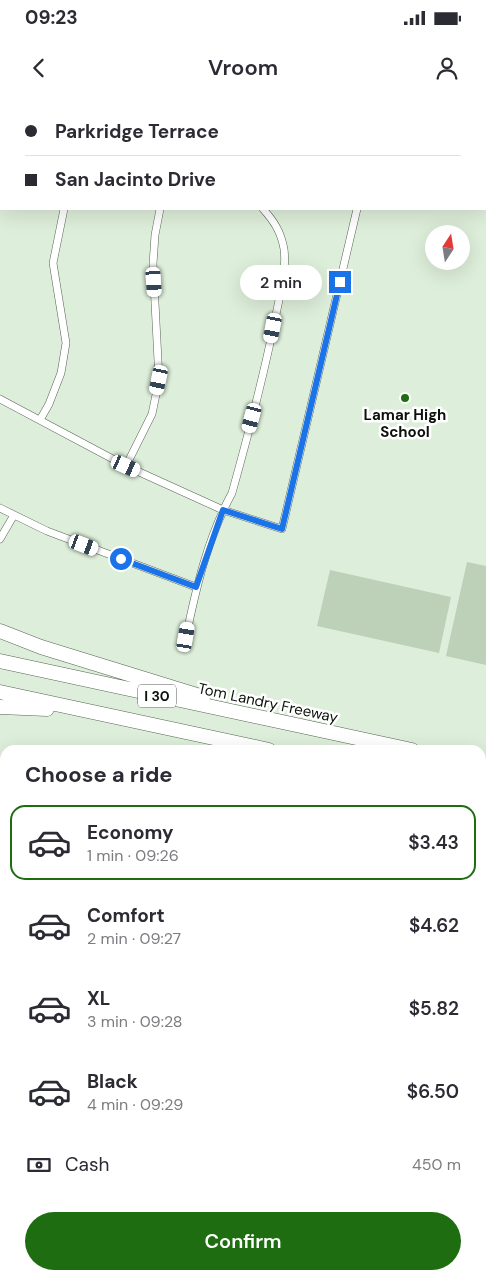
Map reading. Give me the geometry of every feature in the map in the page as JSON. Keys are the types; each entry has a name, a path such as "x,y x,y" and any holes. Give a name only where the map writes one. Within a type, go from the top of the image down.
{"highway":[{"path":"0,631 78,659 314,729"},
{"name":"Tom Landry Freeway","path":"0,661 389,745"},
{"name":"I 30","path":"0,692 246,745"},
{"path":"0,707 55,710 176,730"}],"street":[{"path":"40,420 49,404 61,373 66,343 53,263 64,210"},
{"path":"126,466 152,414 159,380 153,264 154,235 160,210"},
{"path":"186,637 196,587 223,510 232,494 262,381 283,275 284,248 280,233 274,220 264,210"},
{"path":"0,399 126,466 223,510 282,529 357,210"},
{"path":"0,508 47,531 196,587"},
{"path":"0,539 14,515"}],"green space":[{"path":"467,562 486,566 486,665 446,656"},
{"path":"330,570 451,597 439,653 317,626"}],"place":[{"name":"Lamar High School","path":"405,398"}],"route":[{"path":"121,559 196,587 223,510 282,529 340,282"}]}
